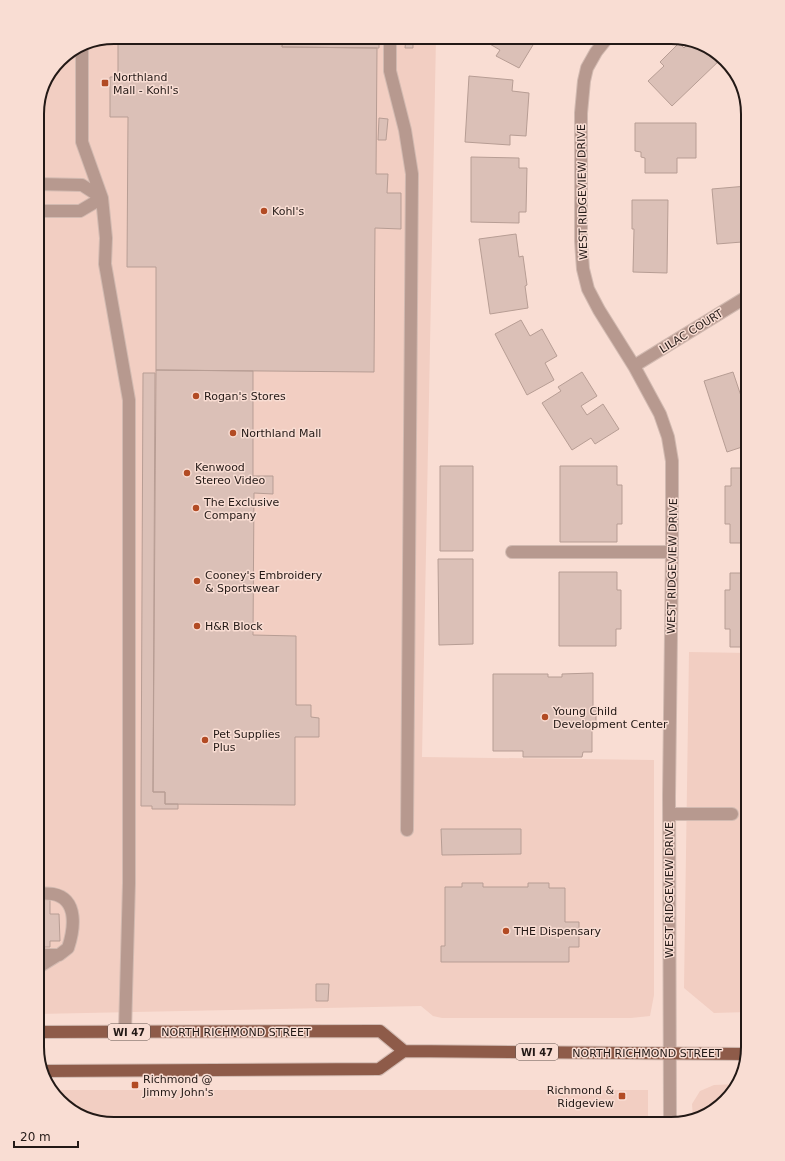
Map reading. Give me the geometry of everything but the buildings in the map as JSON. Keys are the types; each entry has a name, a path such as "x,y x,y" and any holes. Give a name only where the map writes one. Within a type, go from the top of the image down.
{"main road":[{"name":"NORTH RICHMOND STREET","path":"44,1032 380,1031 404,1051 740,1054"},
{"path":"48,1071 379,1069 404,1051"}],"street":[{"path":"390,44 390,71 405,130 412,174 407,830"},
{"name":"WEST RIDGEVIEW DRIVE","path":"602,44 587,68 583,88 581,128 581,241 583,270 588,288 599,310 634,366 660,414 668,437 672,461 669,814 670,1117"},
{"path":"82,52 82,142 102,198 106,238 105,264 130,400 129,883 125,1032"},
{"path":"44,184 82,185 102,198"},
{"path":"44,210 80,211 102,198"},
{"name":"LILAC COURT","path":"634,366 741,300"},
{"path":"512,552 672,552"},
{"path":"669,814 732,814"},
{"path":"44,893 54,894 64,899 71,907 74,922 72,937 68,948 44,964"},
{"path":"44,955 59,955"}],"shaded area":[{"name":"Northland Mall","path":"114,44 436,44 422,757 654,760 654,995 650,1016 631,1018 442,1018 433,1016 421,1006 44,1014 44,109 46,96 58,71 79,53 91,48 100,45"},
{"path":"689,652 741,653 741,1012 714,1013 684,988"},
{"path":"731,1084 721,1097 714,1103 693,1114 692,1104 700,1091 714,1085"},
{"path":"58,1090 648,1090 648,1117 109,1117 100,1116 79,1108 64,1097"}],"place":[{"name":"Northland Mall - Kohl's","path":"105,83"},
{"name":"Kohl's","path":"264,211"},
{"name":"Rogan's Stores","path":"196,396"},
{"name":"Northland Mall","path":"233,433"},
{"name":"Kenwood Stereo Video","path":"187,473"},
{"name":"The Exclusive Company","path":"196,508"},
{"name":"Cooney's Embroidery & Sportswear","path":"197,581"},
{"name":"H&R Block","path":"197,626"},
{"name":"Young Child Development Center","path":"545,717"},
{"name":"Pet Supplies Plus","path":"205,740"},
{"name":"THE Dispensary","path":"506,931"},
{"name":"Richmond @ Jimmy John's","path":"135,1085"},
{"name":"Richmond & Ridgeview","path":"622,1096"}]}
